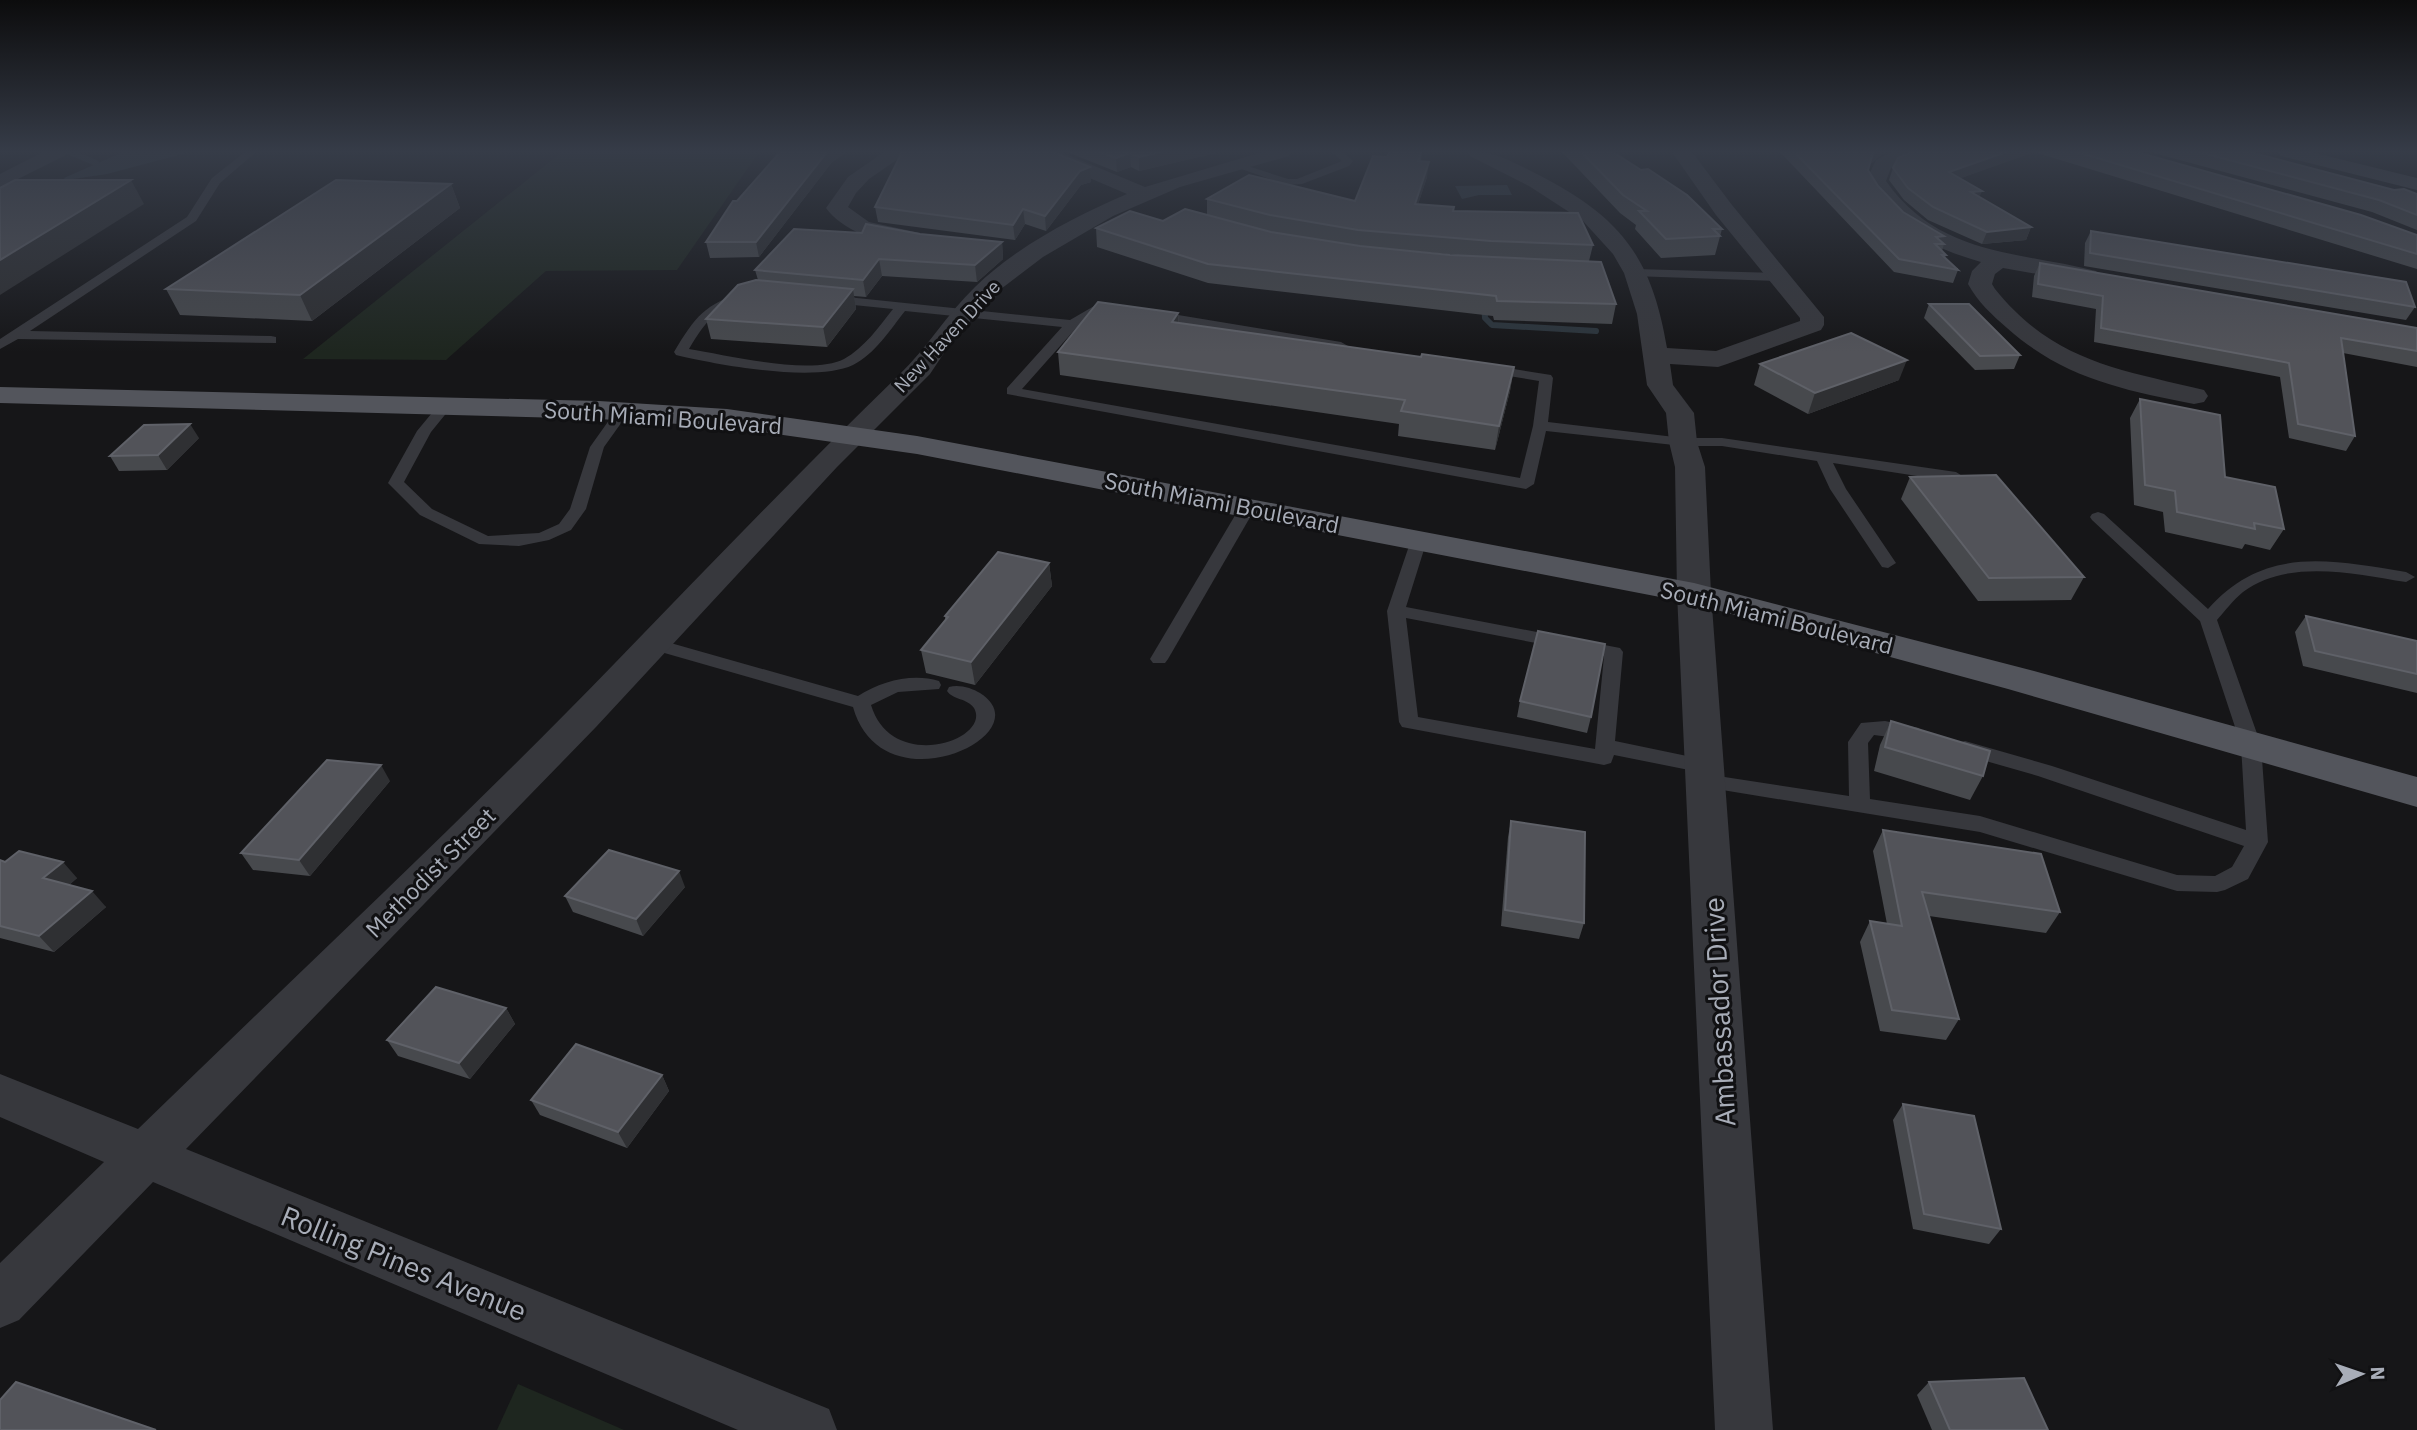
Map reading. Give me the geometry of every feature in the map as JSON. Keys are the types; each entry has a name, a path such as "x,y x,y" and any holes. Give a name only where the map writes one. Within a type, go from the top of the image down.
{"main road":[{"name":"South Miami Boulevard","path":"0,396 446,405 727,418 968,454 1693,593 2021,680 2417,792"}],"street":[{"path":"845,219 864,229 938,241"},
{"name":"New Haven Drive","path":"852,435 921,369 941,339 985,290 1035,252 1070,229 1092,219"},
{"name":"Ambassador Drive","path":"1593,219 1623,251 1636,273 1649,314 1660,385 1680,413 1683,442 1690,467 1693,593 1744,1430"},
{"path":"1654,355 1718,359 1812,325 1812,317 1731,219"},
{"path":"1908,219 1939,238 2000,259 2104,278"},
{"path":"1007,248 1035,252"},
{"path":"2000,259 1981,275 1980,284 2039,346 2076,366 2100,374 2194,396"},
{"path":"1610,272 1636,273"},
{"name":"Methodist Street","path":"0,1301 583,718 852,435"},
{"name":"Rolling Pines Avenue","path":"0,1095 808,1430"}],"lane":[{"path":"0,345 192,219"},
{"path":"1636,273 1777,276"},
{"path":"760,293 720,303 701,320 681,352 815,370 844,364 868,348 902,306"},
{"path":"812,298 1072,324"},
{"path":"1354,348 1101,306 1072,324 1012,391 1527,484 1540,426 1546,378 1478,368"},
{"path":"0,335 271,340"},
{"path":"446,405 424,431 396,483 426,512 485,541 519,541 543,537 565,527 578,509 597,447 622,412"},
{"path":"1540,426 1683,442 1722,442 1956,477"},
{"path":"1822,455 1838,489 1888,563"},
{"path":"1159,659 1248,507"},
{"path":"1605,746 1704,774 1860,805 1980,824 2177,883 2217,884 2240,873 2257,842 2251,745 2208,619 2098,517"},
{"path":"1396,611 1614,652 1604,758 1409,722 1396,611 1419,540"},
{"path":"2208,619 2239,587 2295,568 2327,566 2406,577"},
{"path":"653,644 861,703 888,688 920,683 932,685"},
{"path":"861,703 862,715 869,727 883,739 904,748 927,753 948,751 975,735 981,729 985,718 976,699 956,691"},
{"path":"1860,805 1858,742 1868,728 1885,728 2045,771 2257,842"}],"shaded area":[{"path":"479,219 713,219 677,270 546,271 446,360 303,359"},
{"path":"518,1384 624,1430 497,1430"}],"building":[{"path":"0,219 68,219 0,260"},
{"path":"276,219 404,219 300,295 166,289"},
{"path":"721,219 774,219 756,242 706,242"},
{"path":"965,219 1017,219 1013,225"},
{"path":"1115,219 1163,221 1167,219 1221,219 1271,232 1360,246 1450,255 1601,262 1616,304 1497,301 1496,296 1208,264 1096,228"},
{"path":"1292,219 1581,219 1593,245 1491,241 1358,230"},
{"path":"1646,219 1711,219 1722,229 1713,229 1720,236 1666,239"},
{"path":"1859,219 1915,219 1944,236 1936,237 1944,244 1935,244 1958,270 1899,259"},
{"path":"1958,219 2017,219 2031,227 1987,232"},
{"path":"2299,219 2371,219 2417,235 2417,254"},
{"path":"866,224 920,234 1002,242 975,265 879,259 863,280 755,270 794,229 862,233"},
{"path":"2091,231 2406,282 2415,307 2090,253"},
{"path":"2040,263 2417,328 2417,351 2341,338 2355,436 2298,424 2289,363 2101,328 2103,296 2038,284"},
{"path":"756,280 853,289 823,327 706,319 738,285"},
{"path":"1098,302 1178,313 1172,322 1421,357 1422,354 1514,367 1499,426 1401,411 1405,400 1058,352"},
{"path":"1929,304 1969,304 2020,355 1980,356"},
{"path":"1851,333 1907,360 1815,393 1760,364"},
{"path":"2140,399 2220,415 2225,477 2275,487 2284,529 2254,523 2255,529 2177,512 2175,491 2145,485"},
{"path":"190,424 158,455 110,456 144,425"},
{"path":"1996,475 2084,577 1989,578 1910,477"},
{"path":"998,552 1049,563 971,662 921,650 948,617 945,616"},
{"path":"2306,616 2417,641 2417,674 2315,651"},
{"path":"1538,631 1605,644 1591,717 1520,701"},
{"path":"1891,721 1990,751 1983,776 1885,747"},
{"path":"327,760 381,765 299,860 241,853"},
{"path":"1511,821 1585,832 1584,923 1505,910"},
{"path":"1883,830 2041,854 2060,912 1922,892 1959,1019 1892,1010 1870,921 1902,926"},
{"path":"609,850 679,871 636,919 565,896"},
{"path":"19,851 63,862 43,878 92,891 39,936 0,926 0,860 5,862"},
{"path":"436,987 506,1008 459,1063 387,1040"},
{"path":"576,1044 662,1075 618,1132 531,1100"},
{"path":"1903,1104 1974,1116 2001,1229 1924,1214"},
{"path":"2024,1378 2048,1430 1950,1430 1929,1382"},
{"path":"16,1382 156,1430 0,1430 0,1400"}],"waterway":[{"path":"1484,302 1485,318 1492,325 1596,331"}]}
